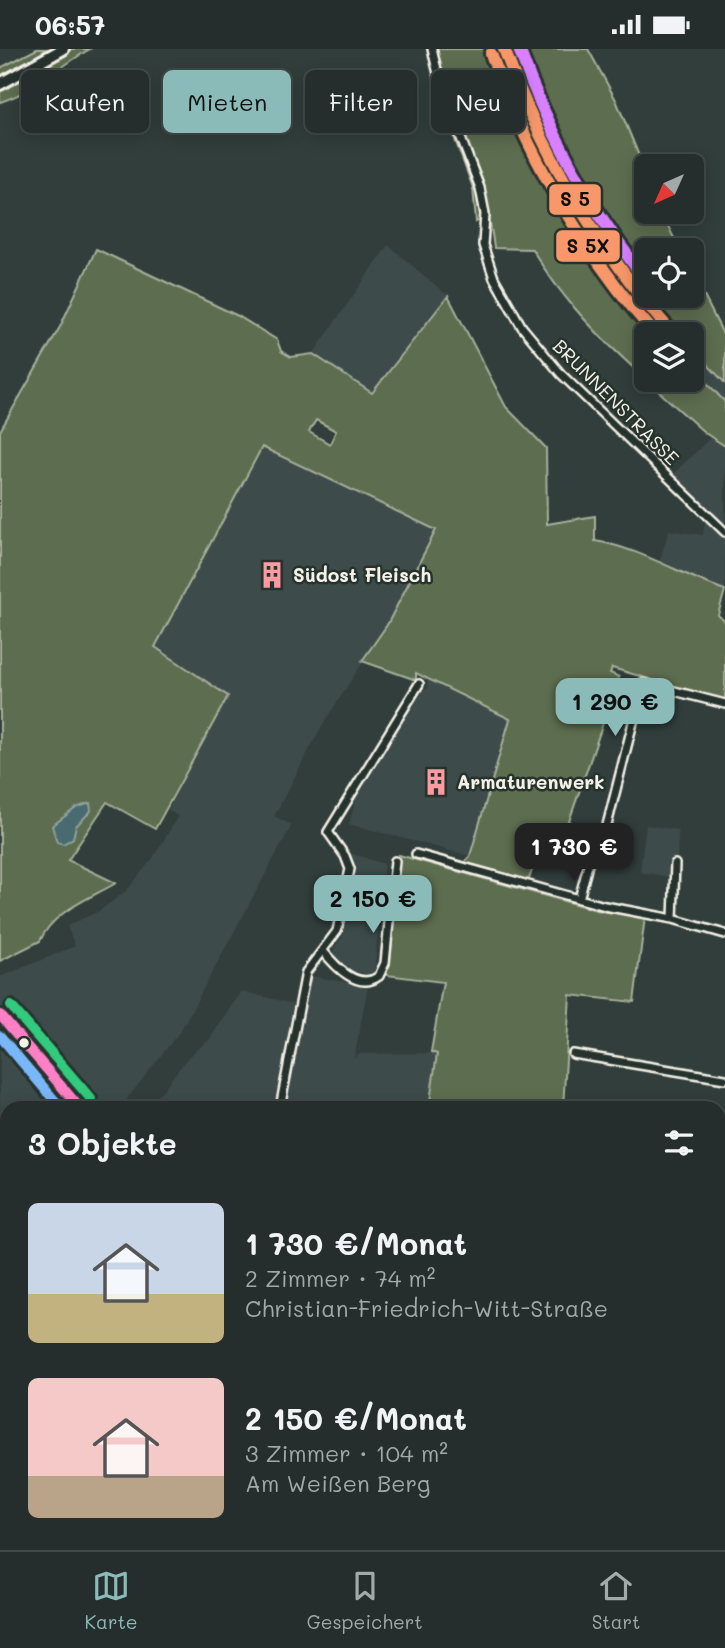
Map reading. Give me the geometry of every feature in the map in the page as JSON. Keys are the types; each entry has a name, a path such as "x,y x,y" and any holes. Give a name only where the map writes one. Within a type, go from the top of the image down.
{"highway":[{"path":"0,84 63,49"}],"street":[{"name":"BRUNNENSTRASSE","path":"432,49 441,86 480,188 485,214 483,245 494,278 511,309 561,374 725,532"},
{"path":"579,899 592,850 603,841 643,683 725,704"},
{"path":"281,1101 306,972 337,931 350,869 345,856 328,832 419,684"},
{"path":"416,855 579,899 673,919 725,934"},
{"path":"323,951 347,975 369,980 379,976 385,963 395,861"},
{"path":"673,919 675,864"},
{"path":"0,1015 74,1101"},
{"path":"573,1054 725,1079"}],"shaded area":[{"path":"489,49 514,49 634,274 634,299 576,227 525,123 525,70 499,70"},
{"path":"388,245 448,296 372,393 313,354"},
{"path":"641,308 657,308 669,322 652,322"},
{"path":"704,361 725,383 725,402 704,380"},
{"path":"711,437 725,446 725,590 659,563 669,530 703,535 705,519 666,481"},
{"path":"262,446 436,530 387,625 323,724 274,816 292,825 181,1030 125,1101 0,1101 0,977 75,946 67,926 99,911 127,890 153,858 178,816 168,810 227,696 155,647"},
{"path":"427,679 510,719 470,856 349,824 356,799 420,691 428,688"},
{"path":"646,825 678,830 677,864 671,877 640,872"},
{"path":"350,853 384,864 374,975 345,970 333,957 334,948 343,936 351,892 354,869"},
{"path":"311,976 368,986 354,1059 358,1054 437,1053 430,1101 151,1101 189,1056 209,1040 241,991 293,1004 280,1079 289,1083"}],"green space":[{"path":"37,49 90,49 58,70 21,70 21,93 0,102 0,68"},
{"path":"435,49 497,49 505,70 441,70"},
{"path":"507,49 588,49 616,100 638,154 634,154 634,224 667,224 674,238 634,238 634,279 594,226 565,178 525,97 525,70 515,70"},
{"path":"525,117 547,163 588,235 634,299 634,308 641,308 652,322 634,322 634,368 584,319 556,285 532,249 494,248 476,172 462,133 525,133"},
{"path":"452,133 456,133 478,188 484,217 476,222 473,188"},
{"path":"96,249 238,316 277,340 281,351 291,357 313,354 372,393 448,296 506,407 546,448 547,524 595,516 595,541 644,556 725,590 718,615 725,622 725,701 612,668 610,673 619,677 557,856 539,850 528,882 463,864 470,856 510,719 416,673 416,680 362,661 387,625 436,530 262,447 155,647 228,696 155,829 107,802 68,860 116,883 63,914 40,941 0,961 0,431 60,327","holes":["316,420 336,431 330,444 309,432","85,804 89,814 82,817 74,829 61,821"]},
{"path":"704,296 725,338 725,383 704,361 704,322 670,322 657,308 704,308"},
{"path":"704,380 725,402 725,446 705,433 659,392 704,392"},
{"path":"399,855 600,911 645,917 634,1002 570,995 563,1101 430,1101 437,1054 431,1052 443,982 386,975"}],"water":[{"path":"90,803 91,811 76,826 73,838 63,844 57,842 52,826 76,808"}],"transit line":[{"path":"504,49 536,127 575,200 620,269 663,322"},
{"path":"519,49 544,111 573,170 634,264"},
{"path":"491,54 522,130 560,202 604,270 645,322"},
{"path":"11,1006 91,1099"},
{"path":"0,1015 74,1101"},
{"path":"0,1036 55,1101"}],"place":[{"name":"Südost Fleisch","path":"272,575"},
{"name":"Armaturenwerk","path":"436,782"}]}
